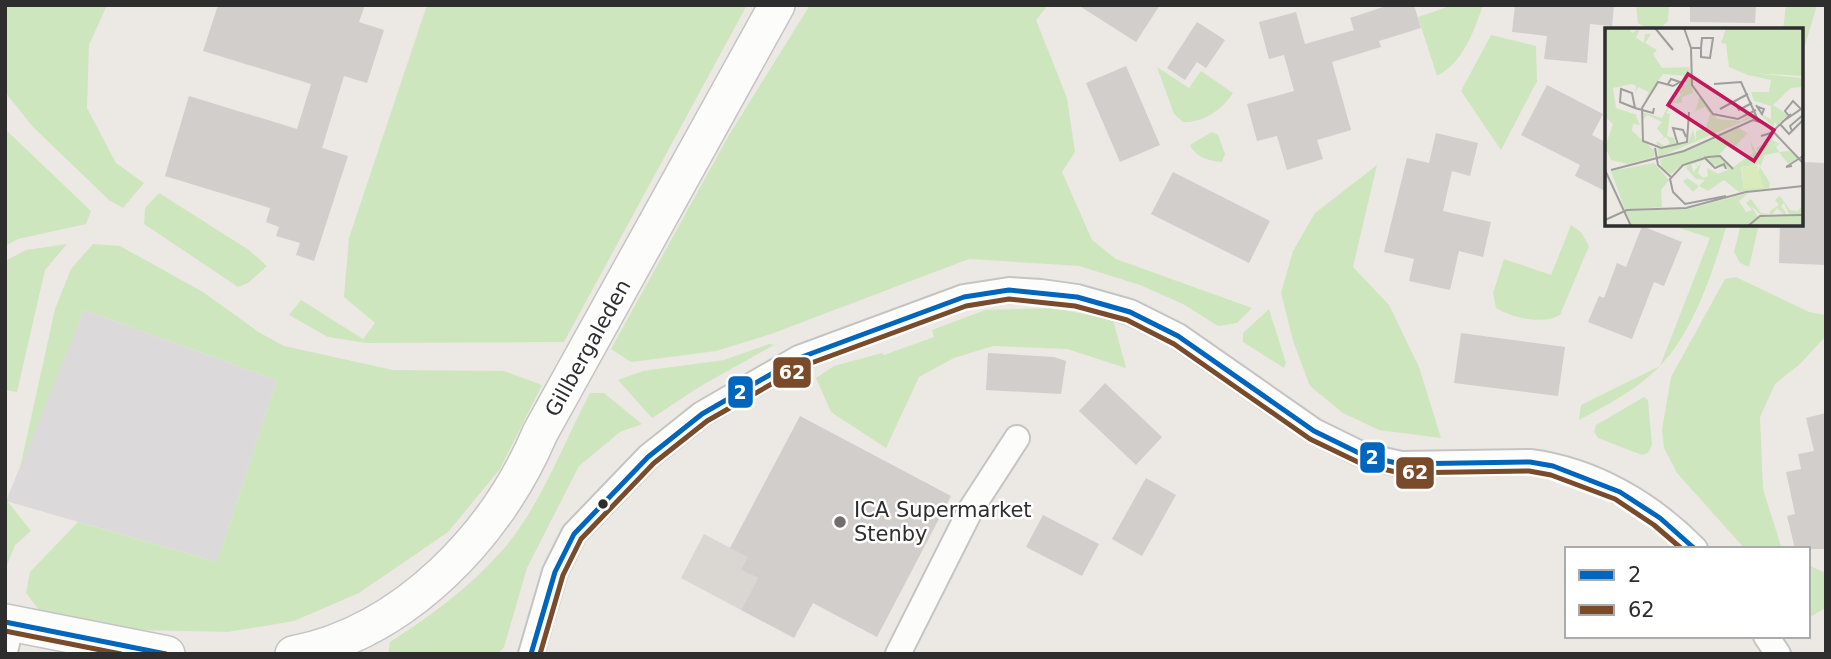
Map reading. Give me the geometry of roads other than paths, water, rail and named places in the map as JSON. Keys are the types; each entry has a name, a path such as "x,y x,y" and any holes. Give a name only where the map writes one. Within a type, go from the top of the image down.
{"main road":[{"name":"Gillbergaleden","path":"293,654 345,647 418,594 468,546 509,494 777,5"},
{"path":"8,632 167,654"}],"street":[{"path":"531,654 555,572 574,534 648,457 702,414 799,358 964,297 1009,290 1077,297 1130,312 1178,337 1314,431 1365,456 1401,464 1550,464 1595,479 1673,526 1693,547"},
{"path":"898,654 971,509 1017,438"},
{"path":"1767,638 1778,654"}],"place":[{"name":"ICA Supermarket Stenby","path":"840,522"}]}
